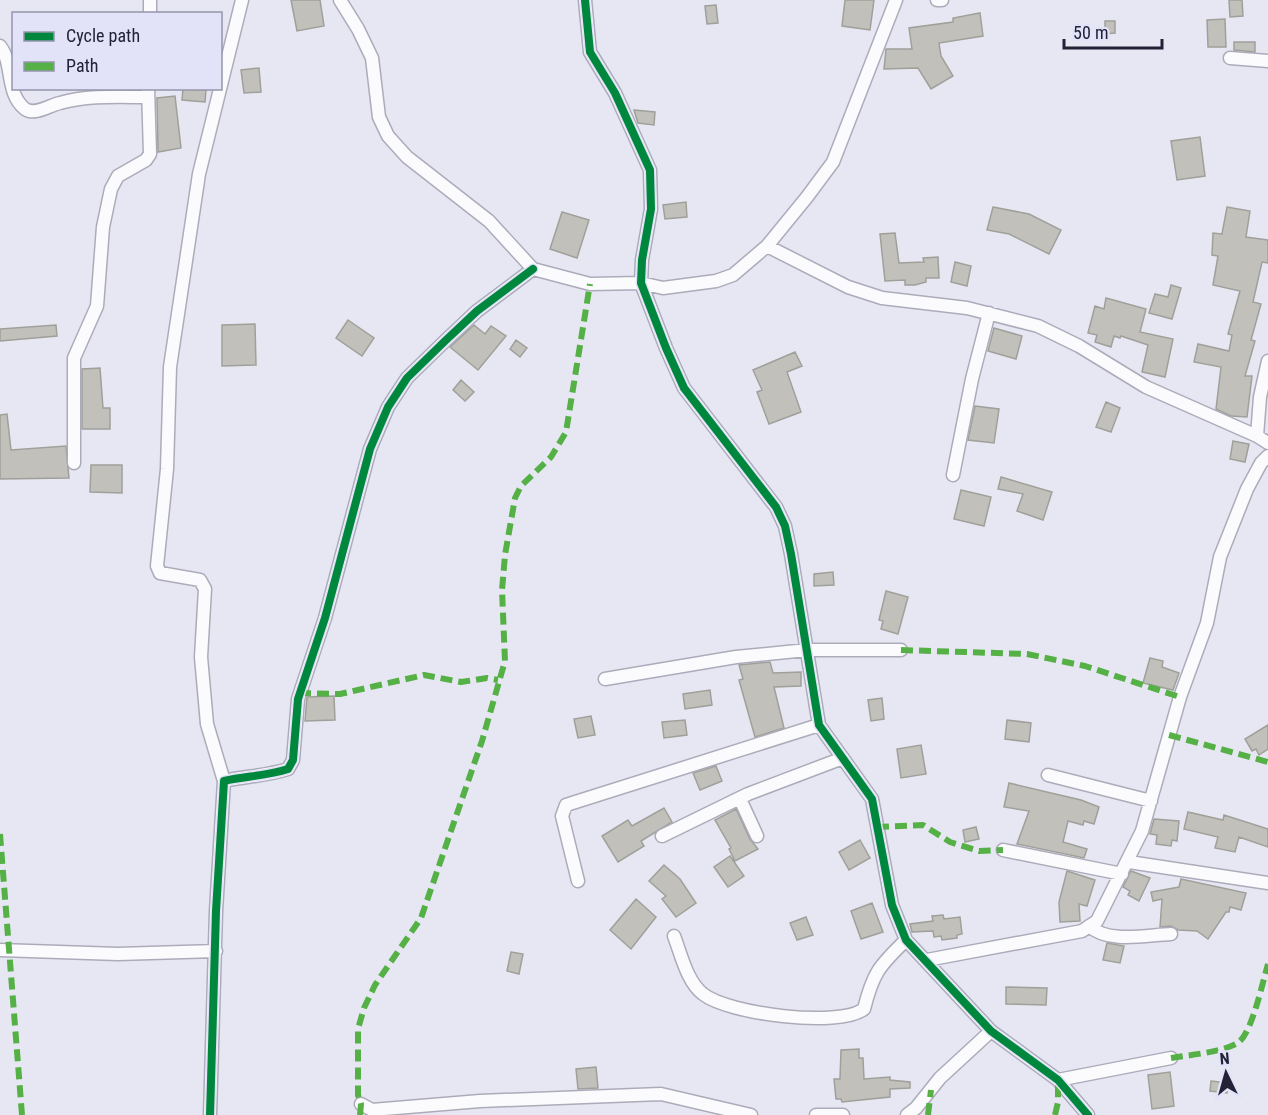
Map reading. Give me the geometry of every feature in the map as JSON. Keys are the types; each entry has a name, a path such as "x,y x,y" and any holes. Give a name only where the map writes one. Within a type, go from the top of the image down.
{"street":[{"path":"222,83 242,0"},
{"path":"340,0 372,58 380,117 388,136 407,157 489,221 532,269 590,284 641,283 663,288 716,281 733,274 767,246 833,162 896,0"},
{"path":"585,0 590,52 615,93 650,171 651,209 642,260 641,283 684,388 776,507 785,526 819,725 872,799 892,905 906,940 991,1031 1058,1080 1088,1115"},
{"path":"937,0 942,0"},
{"path":"0,46 8,65 12,88"},
{"path":"1230,58 1268,61"},
{"path":"13,90 25,109 34,112 82,97 147,93 150,154 146,160 122,172 111,189 103,227 97,306 74,358 74,463"},
{"path":"210,1115 224,781 207,724 201,657 205,588 200,580 160,573 157,566 167,469 170,367 200,174 220,90"},
{"path":"767,246 848,287 882,298 989,313 1038,326 1079,346 1146,387 1268,443"},
{"path":"224,781 244,776 270,775 288,769 293,760 298,699 325,618 370,449 388,407 407,378 445,341 477,311 532,269"},
{"path":"953,475 972,379 989,313"},
{"path":"1257,436 1260,397 1268,361"},
{"path":"927,960 1082,931 1096,921 1129,862 1151,801 1180,697 1207,623 1220,557 1247,489 1261,463 1268,456"},
{"path":"605,679 736,657 807,650 901,650"},
{"path":"578,881 562,816 566,805 819,725"},
{"path":"662,836 740,799 810,769 843,758"},
{"path":"1048,776 1151,801"},
{"path":"740,799 757,836"},
{"path":"1003,850 1122,874"},
{"path":"1129,862 1268,883"},
{"path":"1089,926 1098,934 1109,936 1171,934"},
{"path":"674,936 694,985 704,995 736,1009 804,1018 856,1016 864,1009 870,983 881,964 906,940"},
{"path":"0,950 118,954 216,951"},
{"path":"907,1115 916,1108 940,1078 991,1031"},
{"path":"1058,1080 1172,1058"},
{"path":"361,1104 372,1110 480,1101 661,1094 677,1095 752,1115"},
{"path":"816,1115 843,1115"}],"building":[{"path":"291,0 320,0 324,26 297,31"},
{"path":"845,0 874,0 870,30 842,26"},
{"path":"1229,0 1242,0 1243,16 1230,17"},
{"path":"716,5 718,23 707,24 705,6"},
{"path":"980,13 983,36 939,43 941,56 953,76 931,89 918,68 884,69 886,49 912,49 909,28 953,22 953,18"},
{"path":"1225,19 1226,47 1208,47 1207,20"},
{"path":"1105,21 1115,21 1115,33 1105,34"},
{"path":"1234,42 1255,42 1255,52 1234,50"},
{"path":"259,68 261,92 244,93 241,70"},
{"path":"183,90 206,90 205,102 182,100"},
{"path":"175,96 181,148 158,152 157,98"},
{"path":"634,110 655,112 654,125 638,123"},
{"path":"1200,137 1205,176 1177,180 1171,141"},
{"path":"686,202 687,217 665,219 663,205"},
{"path":"993,207 1029,214 1061,230 1049,254 1009,234 987,230"},
{"path":"1227,207 1250,211 1246,237 1268,240 1268,263 1262,262 1253,302 1261,304 1251,340 1255,341 1245,376 1252,376 1247,417 1231,416 1216,409 1221,367 1194,362 1198,344 1229,351 1232,335 1228,334 1240,291 1213,285 1218,256 1212,255 1213,233 1222,234"},
{"path":"562,212 589,220 577,258 550,249"},
{"path":"895,233 899,263 924,262 923,258 938,257 939,278 926,278 926,282 915,285 905,285 905,280 885,281 880,234"},
{"path":"955,262 971,266 967,286 951,282"},
{"path":"1171,285 1181,288 1172,319 1149,313 1155,294 1168,297"},
{"path":"1106,298 1146,309 1140,332 1173,339 1165,377 1142,372 1148,345 1114,336 1111,347 1095,342 1097,335 1088,333 1095,306 1104,309"},
{"path":"348,320 374,338 362,356 336,338"},
{"path":"255,324 256,365 222,366 222,325"},
{"path":"56,325 57,336 0,341 0,329"},
{"path":"474,325 485,334 491,326 506,336 478,370 450,347"},
{"path":"994,328 1022,336 1016,359 988,351"},
{"path":"516,340 527,348 520,357 510,349"},
{"path":"795,352 802,366 787,372 801,412 769,424 757,392 762,390 753,370"},
{"path":"100,368 103,408 110,408 110,429 82,429 82,369"},
{"path":"461,380 474,392 465,401 453,390"},
{"path":"1106,402 1120,408 1111,432 1096,427"},
{"path":"975,406 999,409 994,443 968,440"},
{"path":"7,414 11,450 66,446 69,478 0,479 0,415"},
{"path":"1233,441 1249,444 1245,462 1230,459"},
{"path":"91,465 122,465 122,493 90,492"},
{"path":"1001,477 1052,492 1043,520 1017,511 1023,494 998,489"},
{"path":"961,490 991,497 984,526 954,519"},
{"path":"833,572 834,585 814,586 814,574"},
{"path":"886,591 908,597 898,634 881,629 883,621 879,620"},
{"path":"1150,658 1163,661 1162,667 1179,673 1173,690 1143,683"},
{"path":"770,662 773,673 801,672 801,686 774,687 784,728 755,737 739,680 743,679 739,665"},
{"path":"710,690 712,705 685,709 683,694"},
{"path":"334,696 335,720 305,721 307,697"},
{"path":"882,698 884,719 871,721 868,700"},
{"path":"591,716 595,735 578,738 574,719"},
{"path":"685,720 687,735 664,738 662,722"},
{"path":"1007,720 1031,723 1029,742 1005,739"},
{"path":"1268,725 1268,749 1259,755 1256,749 1252,751 1245,739"},
{"path":"921,745 926,774 901,778 897,749"},
{"path":"716,766 722,781 700,790 693,773"},
{"path":"1009,783 1081,800 1099,807 1094,824 1084,821 1083,825 1068,821 1063,842 1087,849 1084,858 1017,844 1029,811 1004,807"},
{"path":"664,808 672,822 641,841 644,846 618,862 602,836 628,820 632,826"},
{"path":"736,809 750,839 758,849 735,861 729,849 731,848 715,820"},
{"path":"1188,812 1223,820 1224,815 1268,829 1268,847 1239,837 1235,852 1215,848 1218,837 1184,829"},
{"path":"1154,819 1179,821 1177,841 1172,840 1171,846 1156,844 1157,835 1150,834"},
{"path":"976,827 979,839 965,842 963,830"},
{"path":"860,840 870,858 849,870 839,852"},
{"path":"730,856 744,876 728,887 714,867"},
{"path":"664,865 680,879 696,903 676,917 662,899 666,896 649,881"},
{"path":"1067,871 1095,880 1087,906 1079,904 1080,921 1060,922 1059,902"},
{"path":"1131,871 1150,878 1139,901 1128,895 1130,891 1123,887"},
{"path":"1181,879 1246,893 1241,910 1230,907 1229,912 1226,912 1208,939 1197,931 1178,930 1171,926 1160,927 1162,899 1153,901 1151,892 1179,887"},
{"path":"636,899 656,917 631,949 610,930"},
{"path":"872,903 883,932 861,939 851,911"},
{"path":"943,915 944,919 960,917 962,934 957,935 957,938 942,940 941,936 934,937 933,931 912,932 910,924 933,921 932,916"},
{"path":"806,917 813,935 797,940 790,923"},
{"path":"1107,943 1124,946 1120,963 1103,960"},
{"path":"511,952 523,954 519,974 507,971"},
{"path":"1006,987 1047,988 1046,1005 1006,1004"},
{"path":"859,1049 859,1058 863,1058 864,1079 890,1077 890,1080 910,1082 910,1088 890,1089 890,1097 842,1102 841,1099 836,1099 834,1079 840,1079 841,1050"},
{"path":"596,1067 598,1088 578,1089 576,1069"},
{"path":"1170,1072 1174,1106 1152,1109 1148,1075"},
{"path":"1211,1081 1228,1083 1227,1093 1210,1091"}],"marked path":[{"path":"360,1115 358,1029 364,1008 375,985 421,918 482,741 505,661 502,590 505,555 515,498 521,486 551,457 566,432 590,284"},
{"path":"901,650 1027,654 1085,666 1180,697"},
{"path":"299,693 340,694 424,675 461,682 487,678 498,680"},
{"path":"1169,735 1268,762"},
{"path":"877,827 923,825 950,842 979,851 1003,850"},
{"path":"0,834 22,1115"},
{"path":"1171,1058 1216,1051 1239,1042 1253,1017 1268,964"},
{"path":"1055,1115 1058,1102 1058,1080"},
{"path":"928,1115 931,1090"}],"cycle path":[{"path":"585,0 590,52 615,93 650,170 651,209 642,260 641,283 684,388 776,507 785,526 819,725 872,799 892,905 906,940 991,1031 1058,1080 1088,1115"},
{"path":"210,1115 216,911 224,781 288,769 293,760 298,699 325,618 370,449 388,407 407,378 445,341 477,311 533,269"}]}
